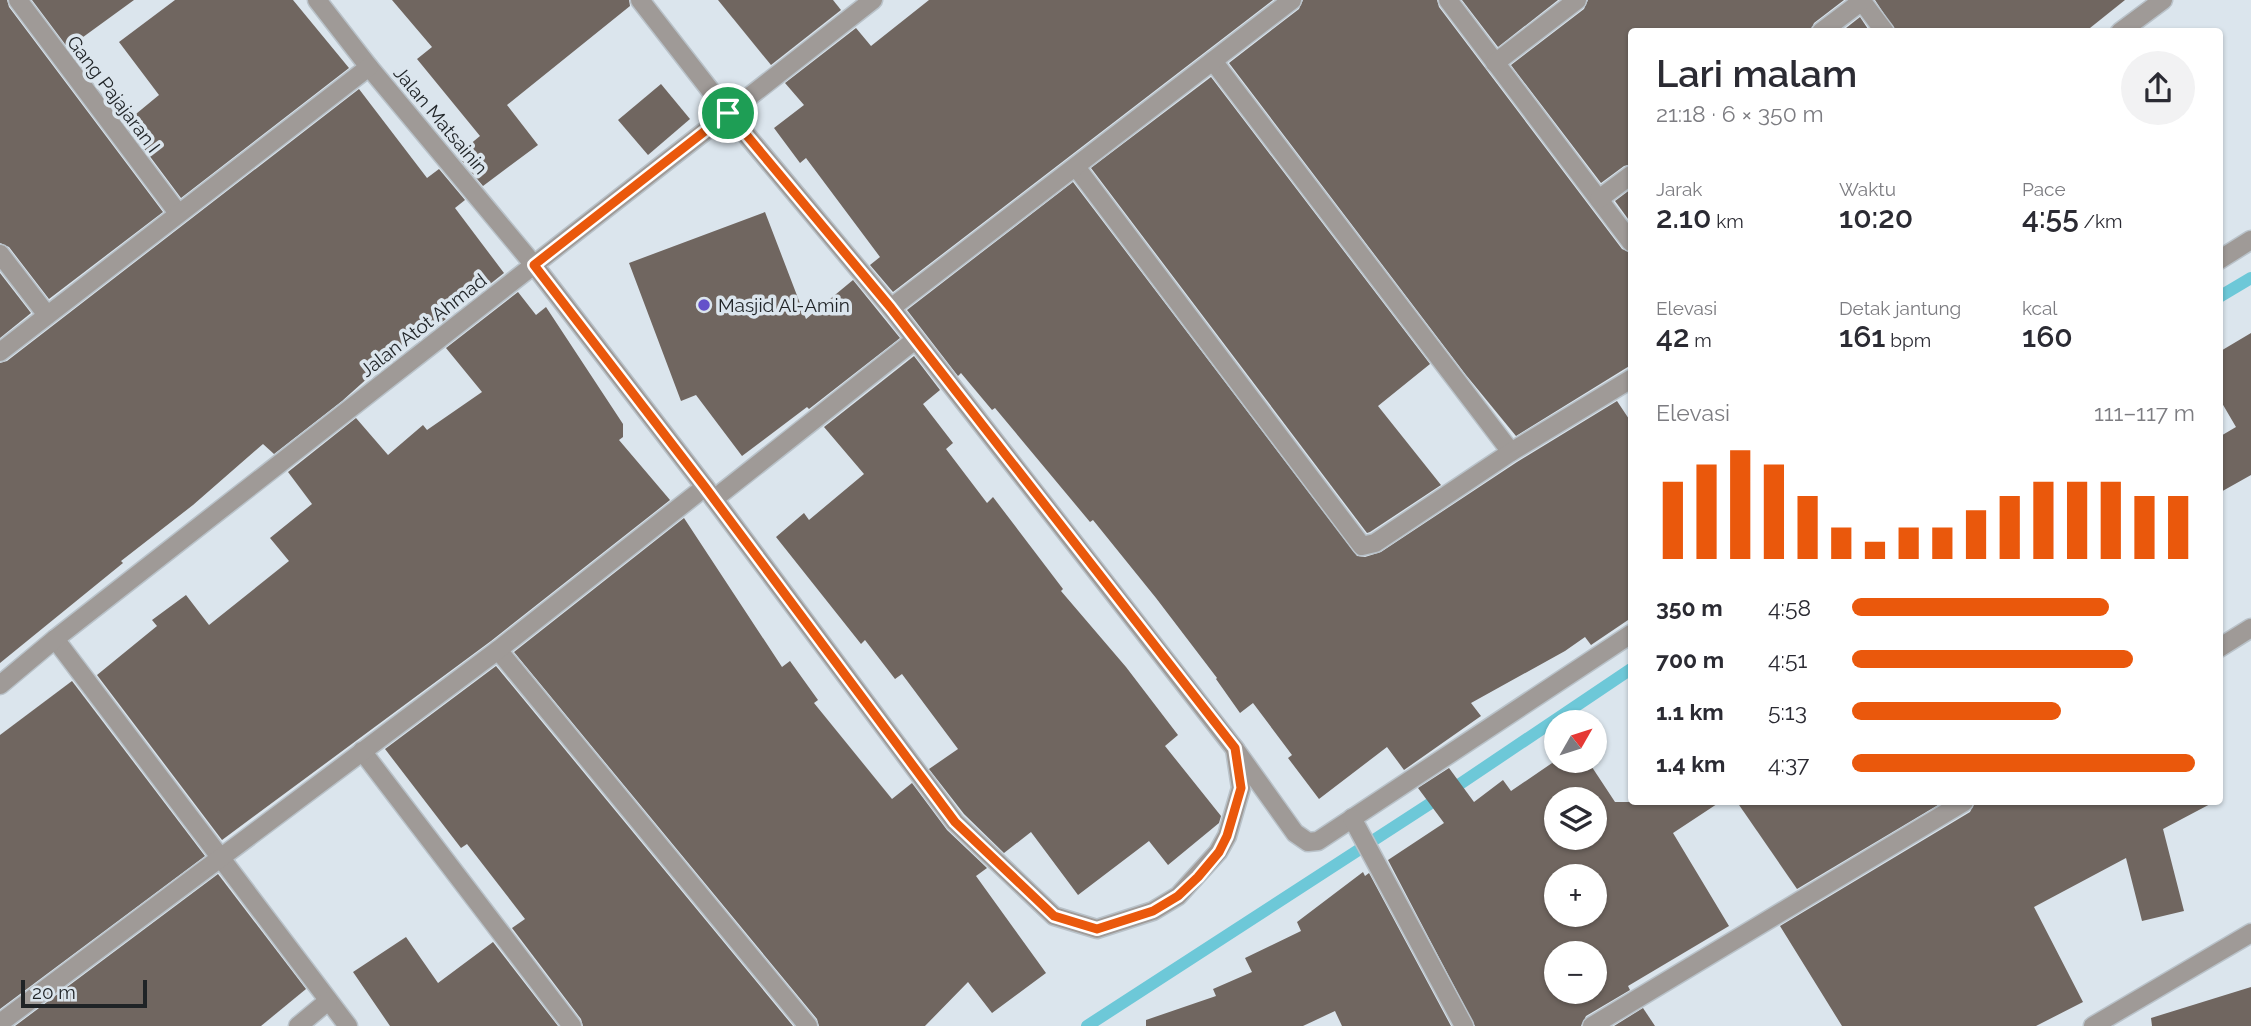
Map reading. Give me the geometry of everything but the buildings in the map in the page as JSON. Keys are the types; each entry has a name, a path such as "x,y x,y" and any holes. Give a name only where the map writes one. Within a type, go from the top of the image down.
{"street":[{"name":"Gang Pajajaran I","path":"18,0 178,213"},
{"name":"Jalan Matsainin","path":"317,0 369,67 534,265 709,493 955,822 1054,916 1097,929 1153,911 1178,896 1219,852 1227,836 1241,788 1235,748"},
{"path":"640,0 728,113 891,308 1235,748 1295,833 1308,842 1318,841 1628,636"},
{"name":"Jalan Atot Ahmad","path":"0,685 55,639 873,0"},
{"path":"891,308 1292,0"},
{"path":"1448,0 1628,238"},
{"path":"1495,63 1577,0"},
{"path":"1826,28 1861,0 1882,28"},
{"path":"2126,28 2164,0"},
{"path":"1213,61 1511,452"},
{"path":"0,352 369,67"},
{"path":"1076,167 1362,546 1375,543 1511,452 1628,381"},
{"path":"1599,200 1628,177"},
{"path":"2223,258 2251,240"},
{"path":"0,254 47,316"},
{"path":"0,1023 915,340"},
{"path":"2223,646 2251,628"},
{"path":"55,639 348,1026"},
{"path":"498,650 808,1026"},
{"path":"362,751 572,1026"},
{"path":"1592,1026 1959,805"},
{"path":"1352,818 1464,1026"},
{"path":"2093,1026 2251,933"},
{"path":"298,1026 328,1001"}],"waterway":[{"path":"2223,295 2251,278"},
{"path":"1087,1026 1451,790 1628,671"}],"place":[{"name":"Masjid Al-Amin","path":"704,305"}],"route":[{"path":"728,113 891,308 1235,748 1241,788 1227,836 1219,852 1178,896 1153,911 1097,929 1054,916 955,822 705,487 534,265 728,113"}]}
